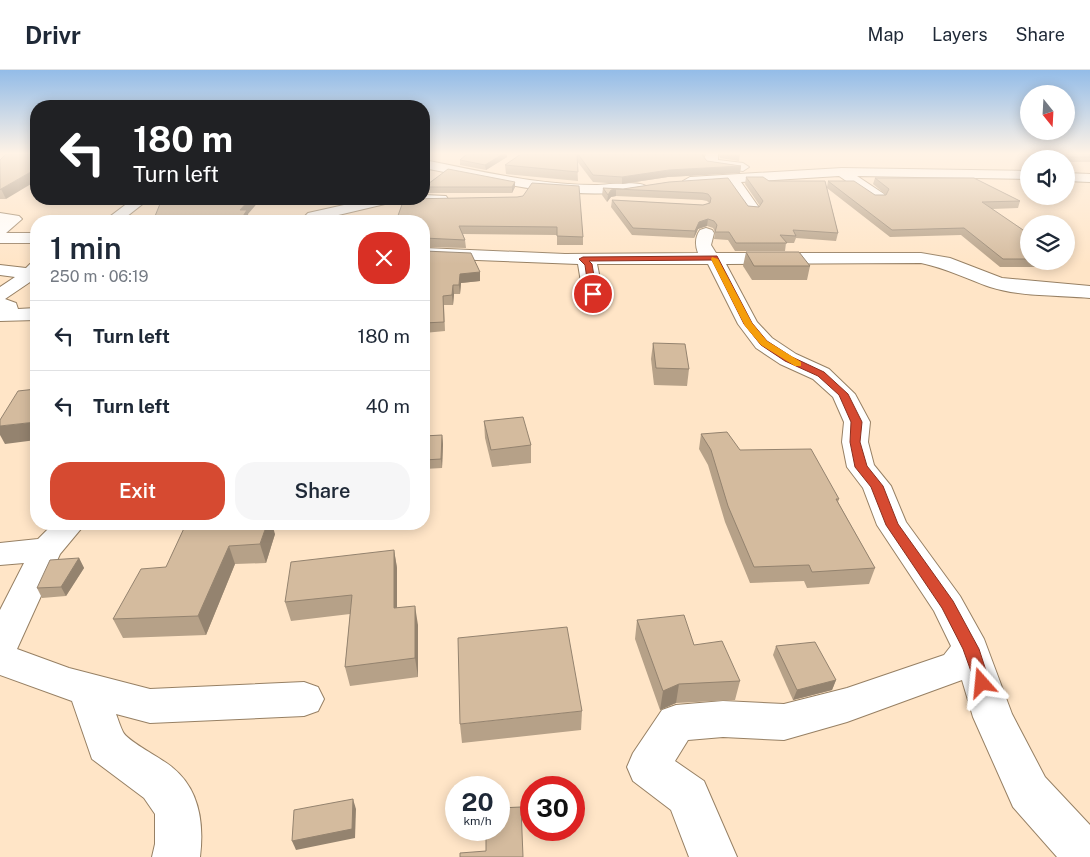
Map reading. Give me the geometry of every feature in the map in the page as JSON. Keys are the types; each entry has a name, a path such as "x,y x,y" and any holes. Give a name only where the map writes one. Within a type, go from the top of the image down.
{"street":[{"path":"741,191 753,209"},
{"path":"871,191 879,197"},
{"path":"430,199 451,199"},
{"path":"535,199 625,203"},
{"path":"120,215 134,205"},
{"path":"327,215 366,205"},
{"path":"0,218 14,219 0,230"},
{"path":"0,238 30,238"},
{"path":"16,252 30,240"},
{"path":"710,250 748,324 764,343 788,359 821,374 844,394 857,422 855,442 861,467 877,486 892,525 948,605 971,649 993,717 1029,792 1088,857"},
{"path":"430,253 583,259 710,250 921,258 944,262 997,283 1090,292"},
{"path":"583,259 588,264 593,294"},
{"path":"0,270 30,271"},
{"path":"0,294 9,290 30,273"},
{"path":"0,304 9,308 5,316 30,314"},
{"path":"0,646 47,549 64,530"},
{"path":"0,554 47,549"},
{"path":"713,857 688,796 648,767 676,723 722,719 784,722 847,705 957,666 971,649"},
{"path":"0,659 68,684 150,706 304,700"},
{"path":"87,688 107,746 159,783 177,808 178,844 176,857"}],"building":[{"path":"527,191 579,191 583,237 557,236 557,227 459,226 465,240 430,238 430,215 398,215 402,205 430,205 430,199 523,196"},
{"path":"654,191 737,191 748,206 759,207 763,201 756,191 827,191 838,233 793,230 796,236 780,235 787,243 736,243 729,232 715,232 717,225 714,221 708,219 699,222 695,231 633,228 612,200 703,205 710,203 711,198 708,194"},
{"path":"841,191 869,191 875,195 886,195 888,191 999,191 1020,201 982,202 1020,228 1020,259 1003,259 964,228 892,230"},
{"path":"160,205 245,205 240,210 247,210 244,215 155,215"},
{"path":"430,251 471,253 480,272 460,274 459,285 453,285 452,295 443,296 444,322 430,323"},
{"path":"746,252 799,252 810,266 754,266"},
{"path":"653,343 685,344 689,369 656,368"},
{"path":"30,390 30,423 0,426 0,420 18,391"},
{"path":"523,417 531,445 491,450 484,421"},
{"path":"727,432 740,450 811,449 839,499 836,499 875,568 812,572 809,565 754,567 728,506 711,450 701,434"},
{"path":"442,435 441,459 430,460 430,436"},
{"path":"183,530 265,530 260,544 229,546 198,616 113,619 141,569 166,567"},
{"path":"394,550 394,608 415,606 415,658 345,667 352,595 285,602 291,562"},
{"path":"79,558 61,587 37,588 50,560"},
{"path":"684,615 694,645 722,641 740,681 679,684 663,691 637,620"},
{"path":"567,627 582,711 460,724 458,638"},
{"path":"815,642 836,680 797,690 776,646"},
{"path":"353,799 352,829 292,841 294,810"},
{"path":"520,807 520,841 522,841 523,857 460,857 460,853 486,851 486,841 510,841 510,808"}],"slow traffic":[{"path":"715,259 748,324 764,343 798,364"}],"route":[{"path":"593,294 588,264 583,259 714,258 748,324 764,343 788,359 821,374 844,394 857,422 855,442 861,467 877,486 892,525 948,605 971,649 982,683"}]}
